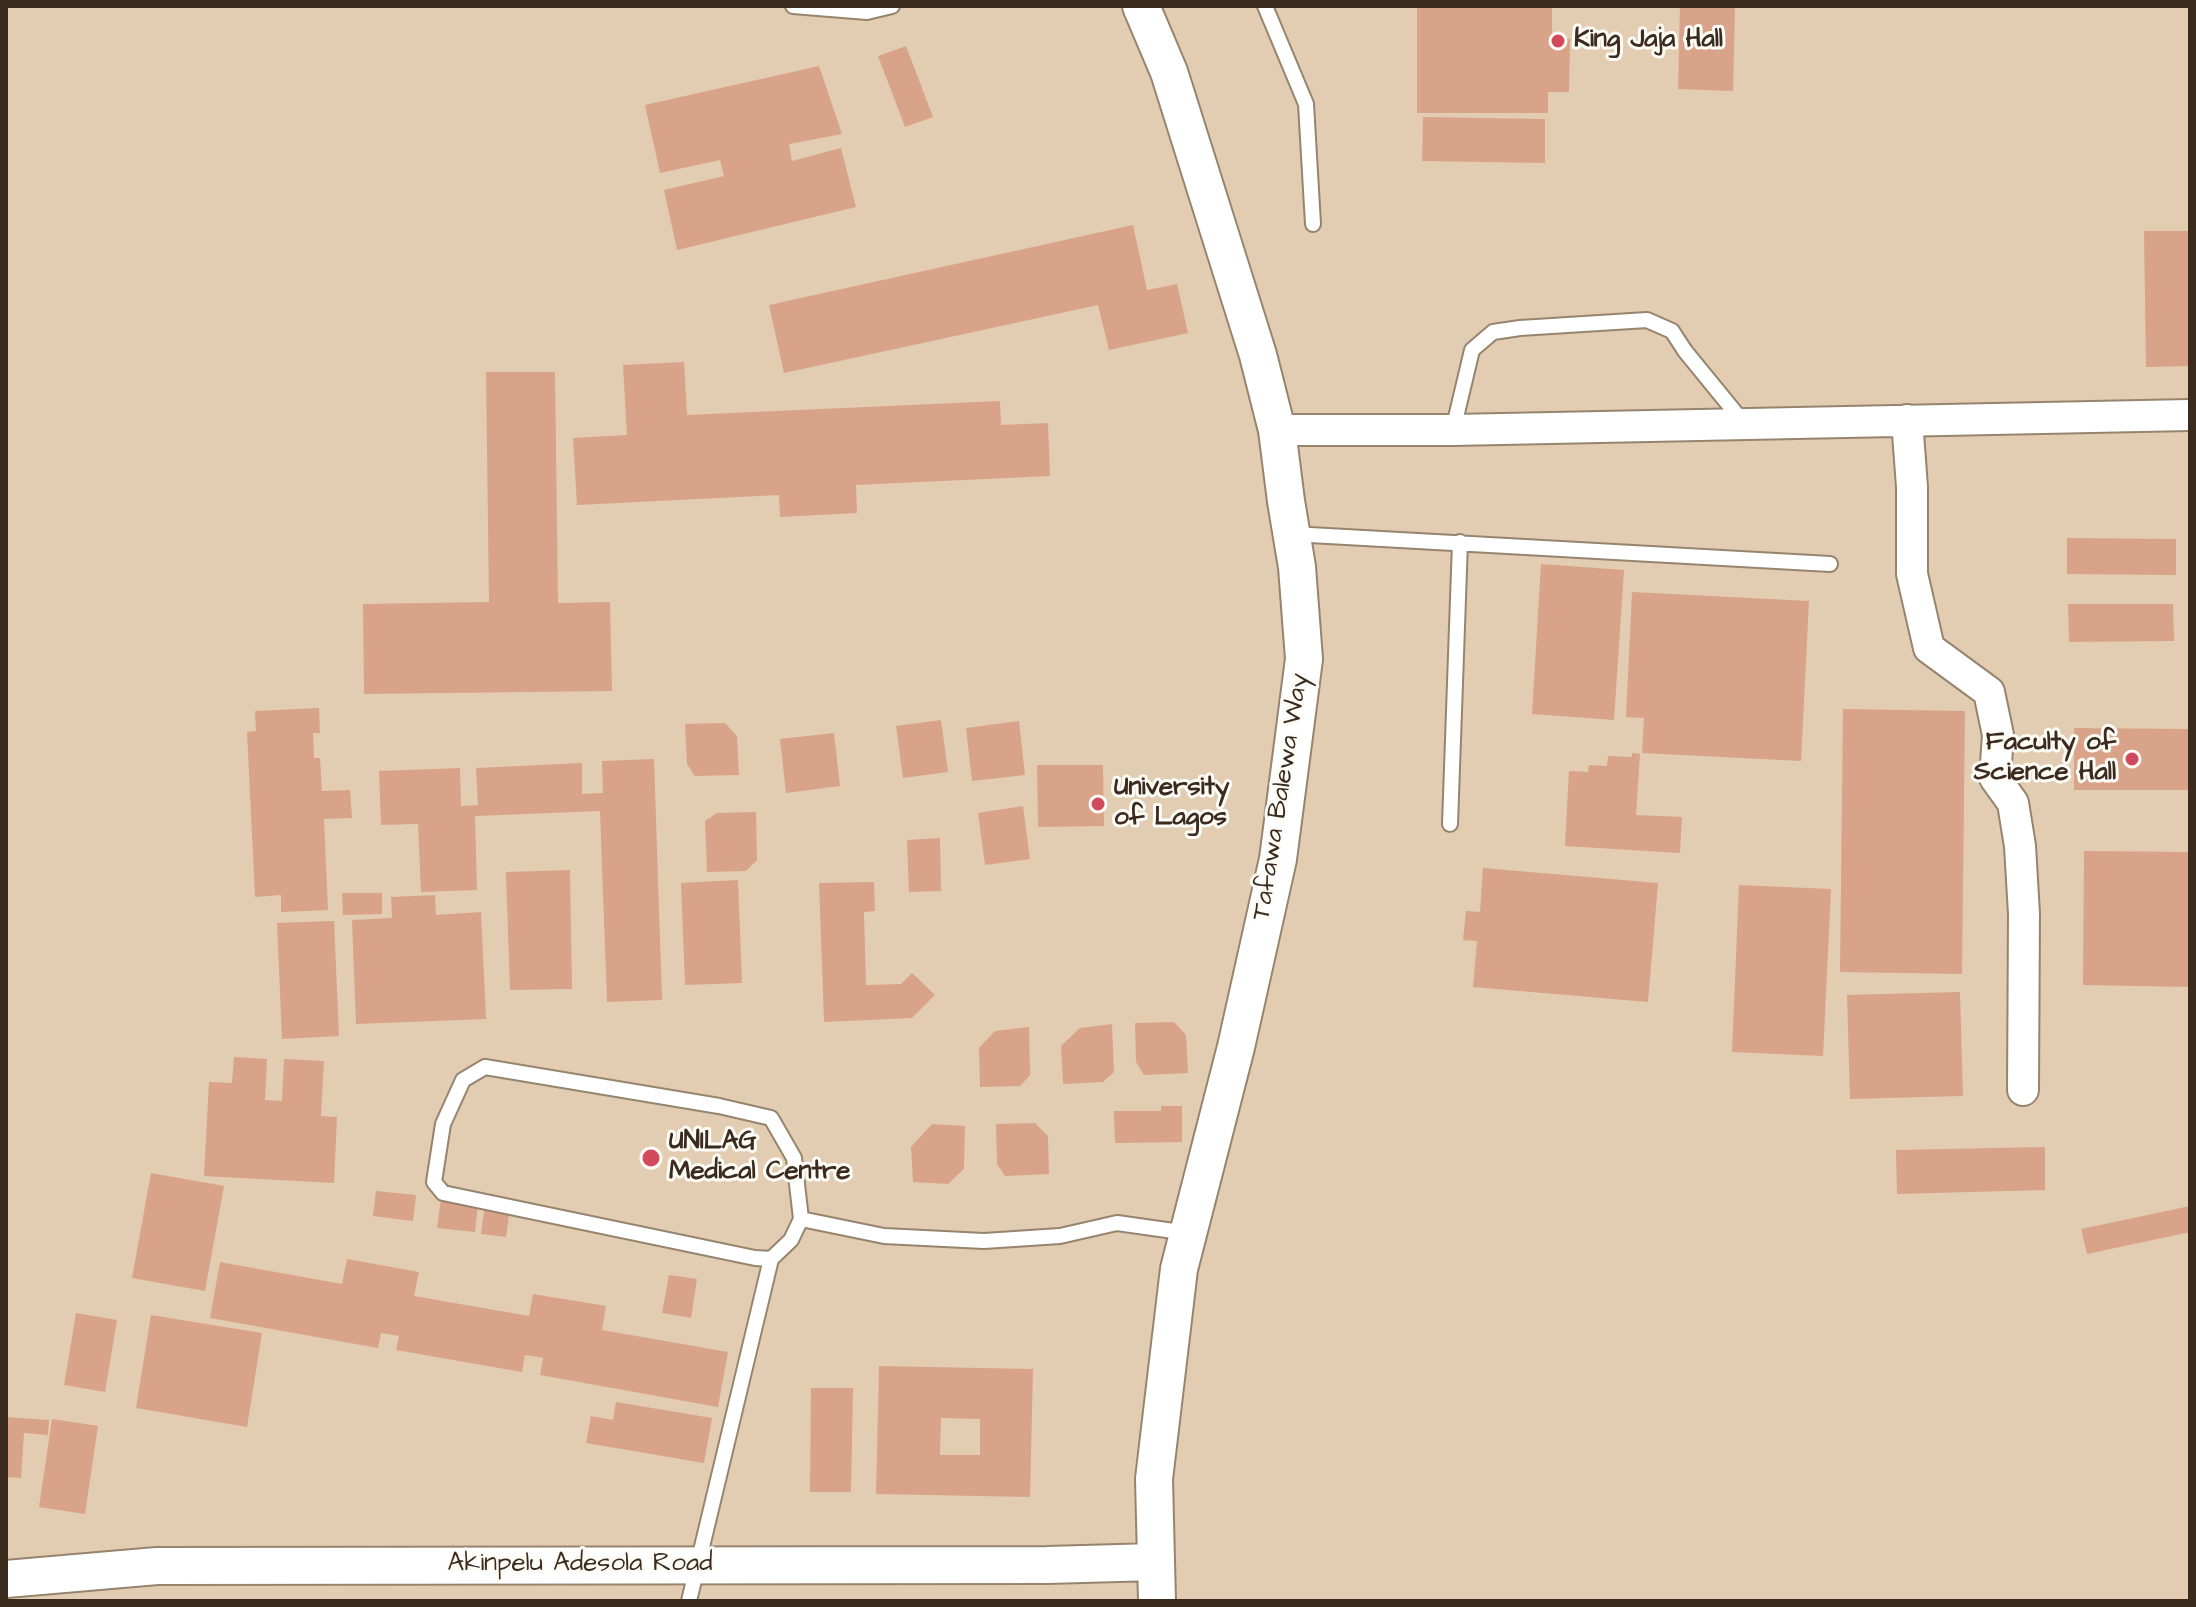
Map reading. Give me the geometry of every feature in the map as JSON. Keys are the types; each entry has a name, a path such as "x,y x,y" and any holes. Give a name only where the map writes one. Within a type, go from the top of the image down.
{"street":[{"name":"Tafawa Balewa Way","path":"1141,6 1173,87 1258,355 1277,430 1297,567 1304,659 1278,859 1236,1047 1179,1269 1154,1479 1157,1601"},
{"path":"1277,430 1453,430 2190,415"},
{"path":"1907,420 1912,487 1912,574 1929,648 1989,692 1998,735 1995,778 2013,803 2020,846 2024,914 2023,1090"},
{"name":"Akinpelu Adesola Road","path":"6,1579 157,1566 1047,1565 1155,1562"}],"lane":[{"path":"793,6 867,12 892,6"},
{"path":"1265,6 1306,104 1313,224"},
{"path":"1453,430 1472,350 1493,332 1647,320 1672,331 1744,423"},
{"path":"1291,534 1830,564"},
{"path":"1450,824 1460,542"},
{"path":"689,1601 771,1259 791,1240 801,1219 794,1158 771,1118 719,1106 485,1067 463,1080 443,1124 434,1182 443,1193 771,1259"},
{"path":"801,1219 884,1236 984,1241 1060,1236 1117,1223 1188,1233"}],"shaded area":[{"name":"University of Lagos","path":"6,6 2190,6 2190,1601 6,1601"}],"building":[{"path":"1417,6 1552,6 1552,39 1570,39 1569,92 1548,92 1548,113 1417,113"},
{"path":"1680,6 1735,6 1733,91 1678,89"},
{"path":"906,46 933,117 905,127 878,56"},
{"path":"819,66 842,134 789,144 792,161 841,148 856,207 677,250 664,190 724,176 720,160 660,173 645,105"},
{"path":"1423,117 1545,119 1545,163 1422,161"},
{"path":"1133,225 1147,290 1177,284 1188,333 1109,350 1098,305 784,373 769,305"},
{"path":"2144,231 2190,231 2190,366 2146,367"},
{"path":"684,362 687,415 1000,401 1001,425 1048,423 1050,476 856,485 857,513 780,517 779,495 577,505 573,438 627,435 623,365"},
{"path":"486,372 555,372 558,603 610,602 612,691 364,694 363,604 489,602"},
{"path":"2067,538 2176,539 2176,575 2067,574"},
{"path":"1541,564 1624,570 1614,720 1532,714"},
{"path":"1632,592 1809,601 1801,761 1642,753 1644,718 1626,717"},
{"path":"2068,604 2173,604 2174,641 2069,642"},
{"path":"319,708 320,733 313,733 314,758 320,758 322,791 350,790 352,818 324,819 328,910 281,912 281,895 255,897 247,732 256,731 255,711"},
{"path":"1843,709 1965,711 1962,974 1840,972"},
{"path":"941,720 948,772 903,778 896,726"},
{"path":"1019,721 1025,775 972,781 966,728"},
{"path":"725,723 737,736 739,775 695,776 687,764 685,724"},
{"name":"Faculty of Science Hall","path":"2074,728 2190,729 2190,790 2074,790"},
{"path":"834,733 840,786 786,793 780,739"},
{"path":"1632,753 1640,754 1636,815 1682,817 1680,853 1565,846 1569,771 1588,772 1589,765 1607,766 1608,756 1632,757"},
{"path":"654,759 662,1000 607,1002 600,811 475,816 477,890 421,892 418,824 381,825 379,771 460,768 461,806 478,805 476,768 582,763 582,794 603,793 602,761"},
{"path":"1037,765 1103,765 1104,826 1038,827"},
{"path":"1023,806 1030,859 985,865 978,813"},
{"path":"756,812 757,860 746,871 707,872 705,821 717,813"},
{"path":"940,838 941,891 909,892 907,840"},
{"path":"2084,851 2190,852 2190,987 2083,985"},
{"path":"1483,868 1658,883 1648,1002 1473,987 1477,941 1463,940 1466,911 1480,912"},
{"path":"570,870 572,989 510,990 506,872"},
{"path":"738,880 742,983 685,985 681,883"},
{"path":"874,882 875,911 864,912 866,985 901,984 912,973 935,995 912,1018 824,1022 819,883"},
{"path":"1739,885 1831,889 1823,1056 1732,1052"},
{"path":"342,893 382,893 382,914 343,915"},
{"path":"435,895 436,915 481,912 486,1019 356,1024 352,920 392,918 391,897"},
{"path":"334,921 339,1036 282,1039 277,923"},
{"path":"1960,992 1963,1096 1850,1099 1847,995"},
{"path":"1174,1022 1186,1035 1188,1073 1144,1075 1136,1062 1135,1023"},
{"path":"1112,1024 1114,1072 1103,1082 1063,1084 1061,1046 1080,1028"},
{"path":"1029,1027 1030,1075 1020,1086 980,1087 979,1048 995,1031"},
{"path":"234,1057 267,1059 265,1100 282,1101 284,1059 324,1061 321,1116 337,1117 334,1183 204,1176 209,1082 232,1083"},
{"path":"1161,1106 1182,1106 1182,1142 1115,1143 1114,1111 1161,1111"},
{"path":"1035,1123 1048,1136 1049,1174 1005,1176 997,1164 996,1124"},
{"path":"932,1124 965,1126 964,1169 948,1184 913,1182 911,1147"},
{"path":"2045,1147 2045,1190 1897,1194 1896,1150"},
{"path":"151,1173 224,1186 205,1291 132,1278"},
{"path":"376,1191 416,1195 413,1221 373,1216"},
{"path":"441,1199 478,1204 475,1232 437,1228"},
{"path":"485,1204 510,1208 506,1237 481,1234"},
{"path":"2190,1206 2190,1232 2087,1254 2081,1229"},
{"path":"347,1259 419,1272 414,1296 529,1316 533,1294 606,1306 602,1330 728,1352 718,1407 540,1375 543,1358 525,1355 522,1372 396,1350 399,1336 381,1333 378,1348 210,1318 220,1262 342,1284"},
{"path":"669,1275 697,1279 691,1318 662,1313"},
{"path":"76,1313 117,1320 105,1392 64,1385"},
{"path":"151,1315 262,1333 247,1427 136,1408"},
{"path":"879,1366 1033,1369 1030,1497 876,1494","holes":["941,1418 980,1419 980,1455 940,1455"]},
{"path":"811,1388 853,1388 851,1492 810,1492"},
{"path":"616,1402 712,1418 704,1463 586,1443 591,1416 613,1420"},
{"path":"6,1417 49,1420 48,1435 24,1433 21,1478 6,1477"},
{"path":"52,1419 98,1426 85,1514 39,1507"}],"place":[{"name":"King Jaja Hall","path":"1558,41"},
{"name":"Faculty of Science Hall","path":"2132,759"},
{"name":"University of Lagos","path":"1098,804"},
{"name":"UNILAG Medical Centre","path":"651,1158"}]}
